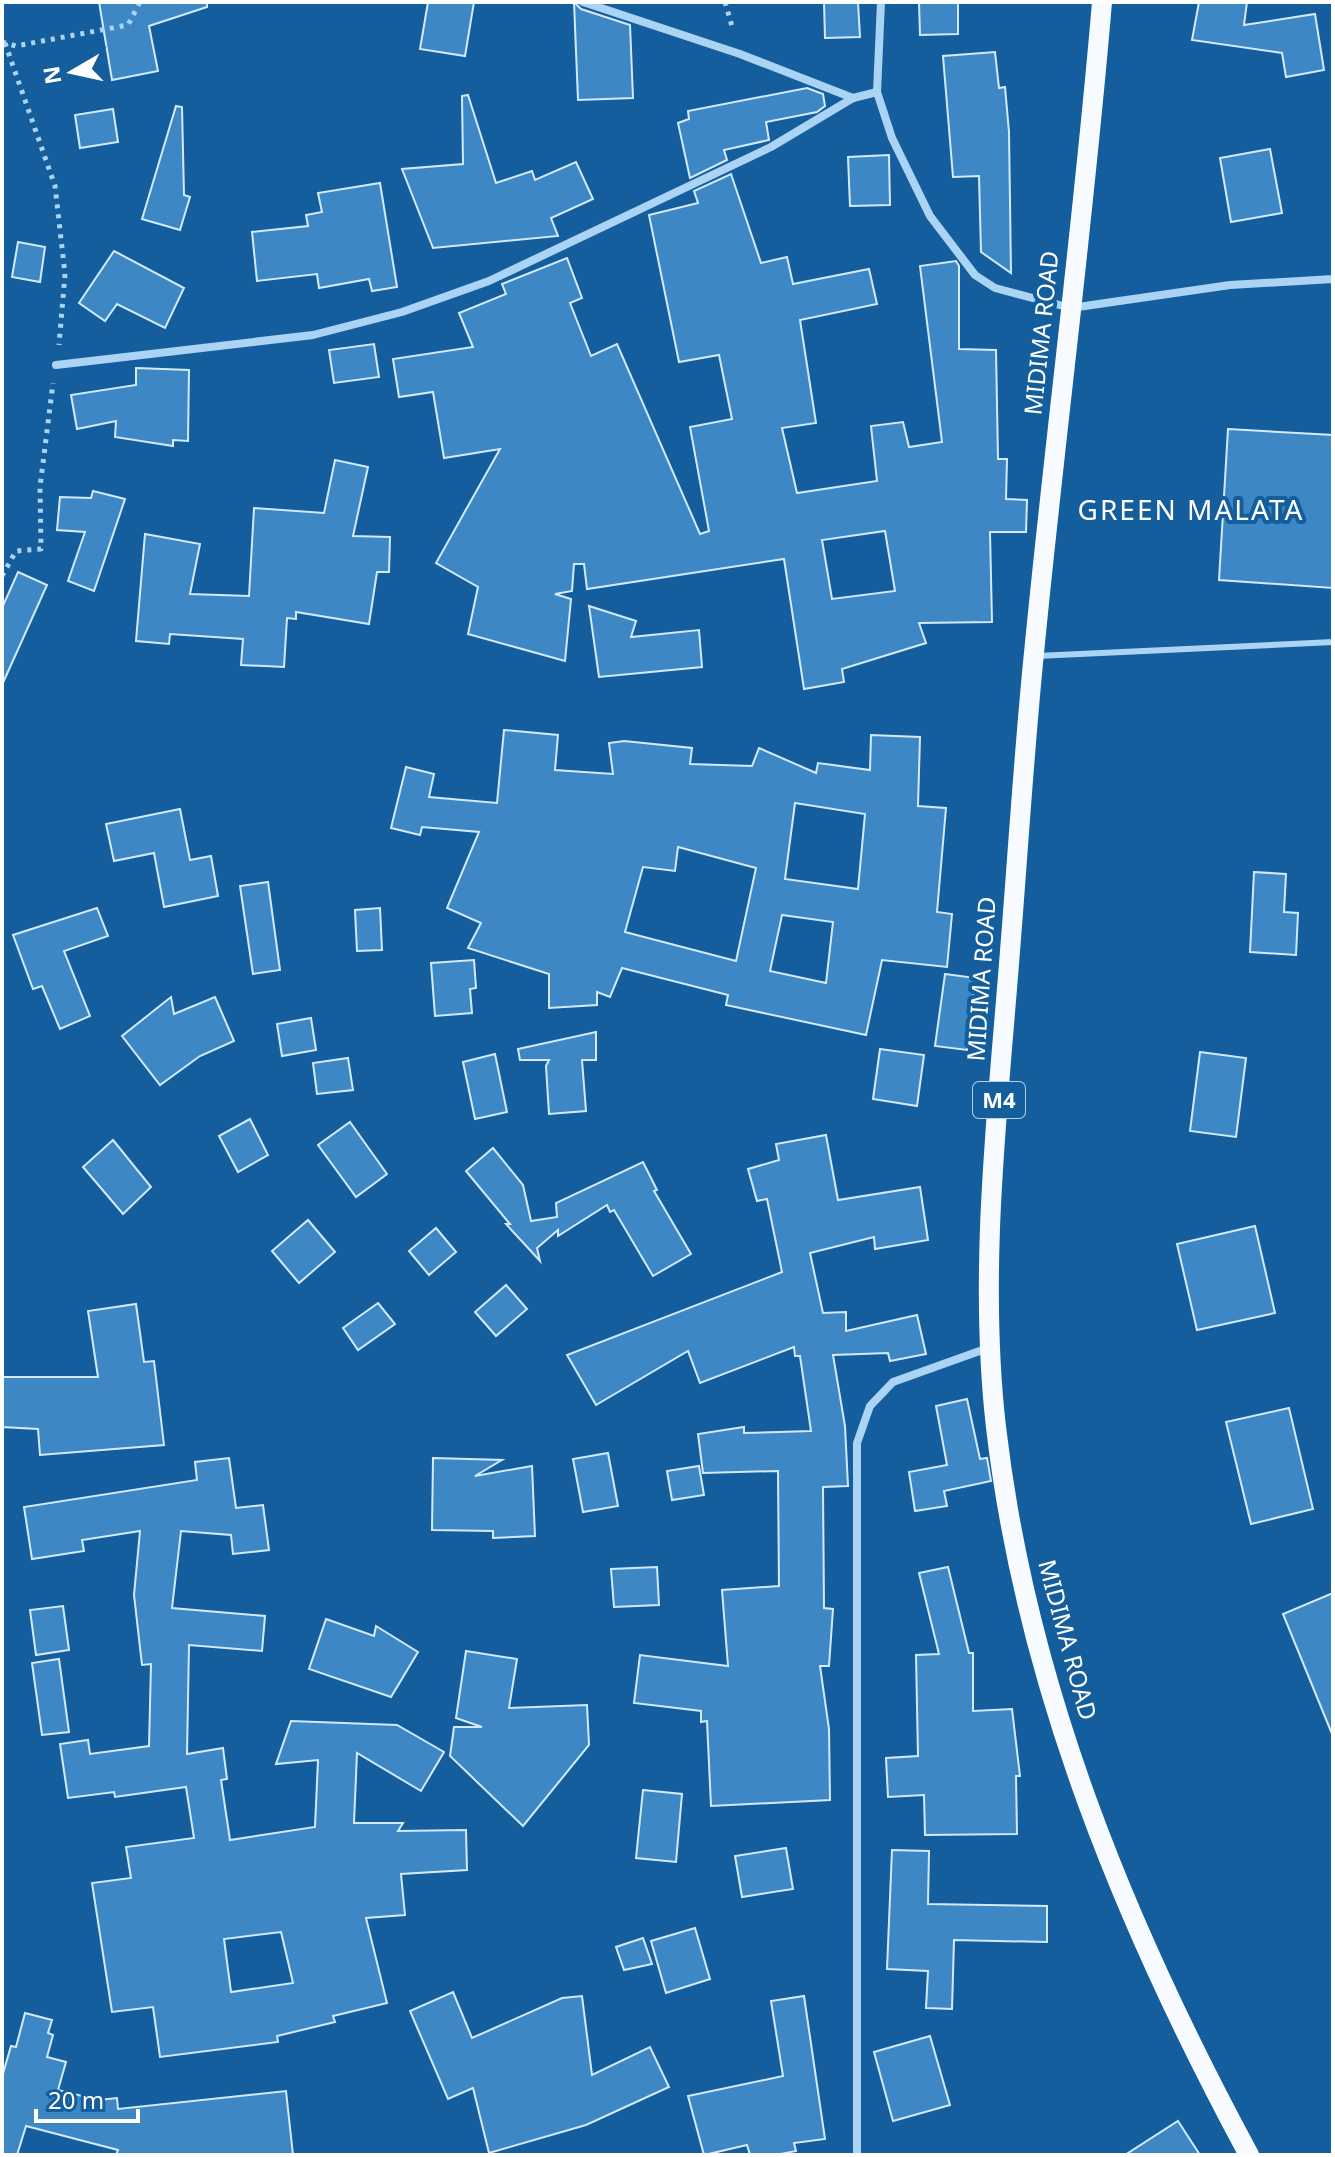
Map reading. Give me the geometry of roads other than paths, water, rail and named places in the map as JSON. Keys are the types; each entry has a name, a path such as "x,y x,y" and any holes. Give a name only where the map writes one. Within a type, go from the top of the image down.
{"main road":[{"name":"MIDIMA ROAD","path":"1102,2 1033,656 998,1117 989,1348 996,1430 1027,1611 1082,1789 1150,1962 1249,2155"}],"street":[{"path":"583,2 740,54 853,98"},
{"path":"881,2 877,92 892,138 930,216 975,275 995,288 1071,308 1230,285 1333,279"},
{"path":"56,365 313,335 402,312 489,281 771,147 853,98 877,92"},
{"path":"857,2155 857,1443 870,1406 893,1382 989,1348"}],"lane":[{"path":"1033,656 1333,642"}],"district":[{"name":"GREEN MALATA","path":"1191,510"}]}
